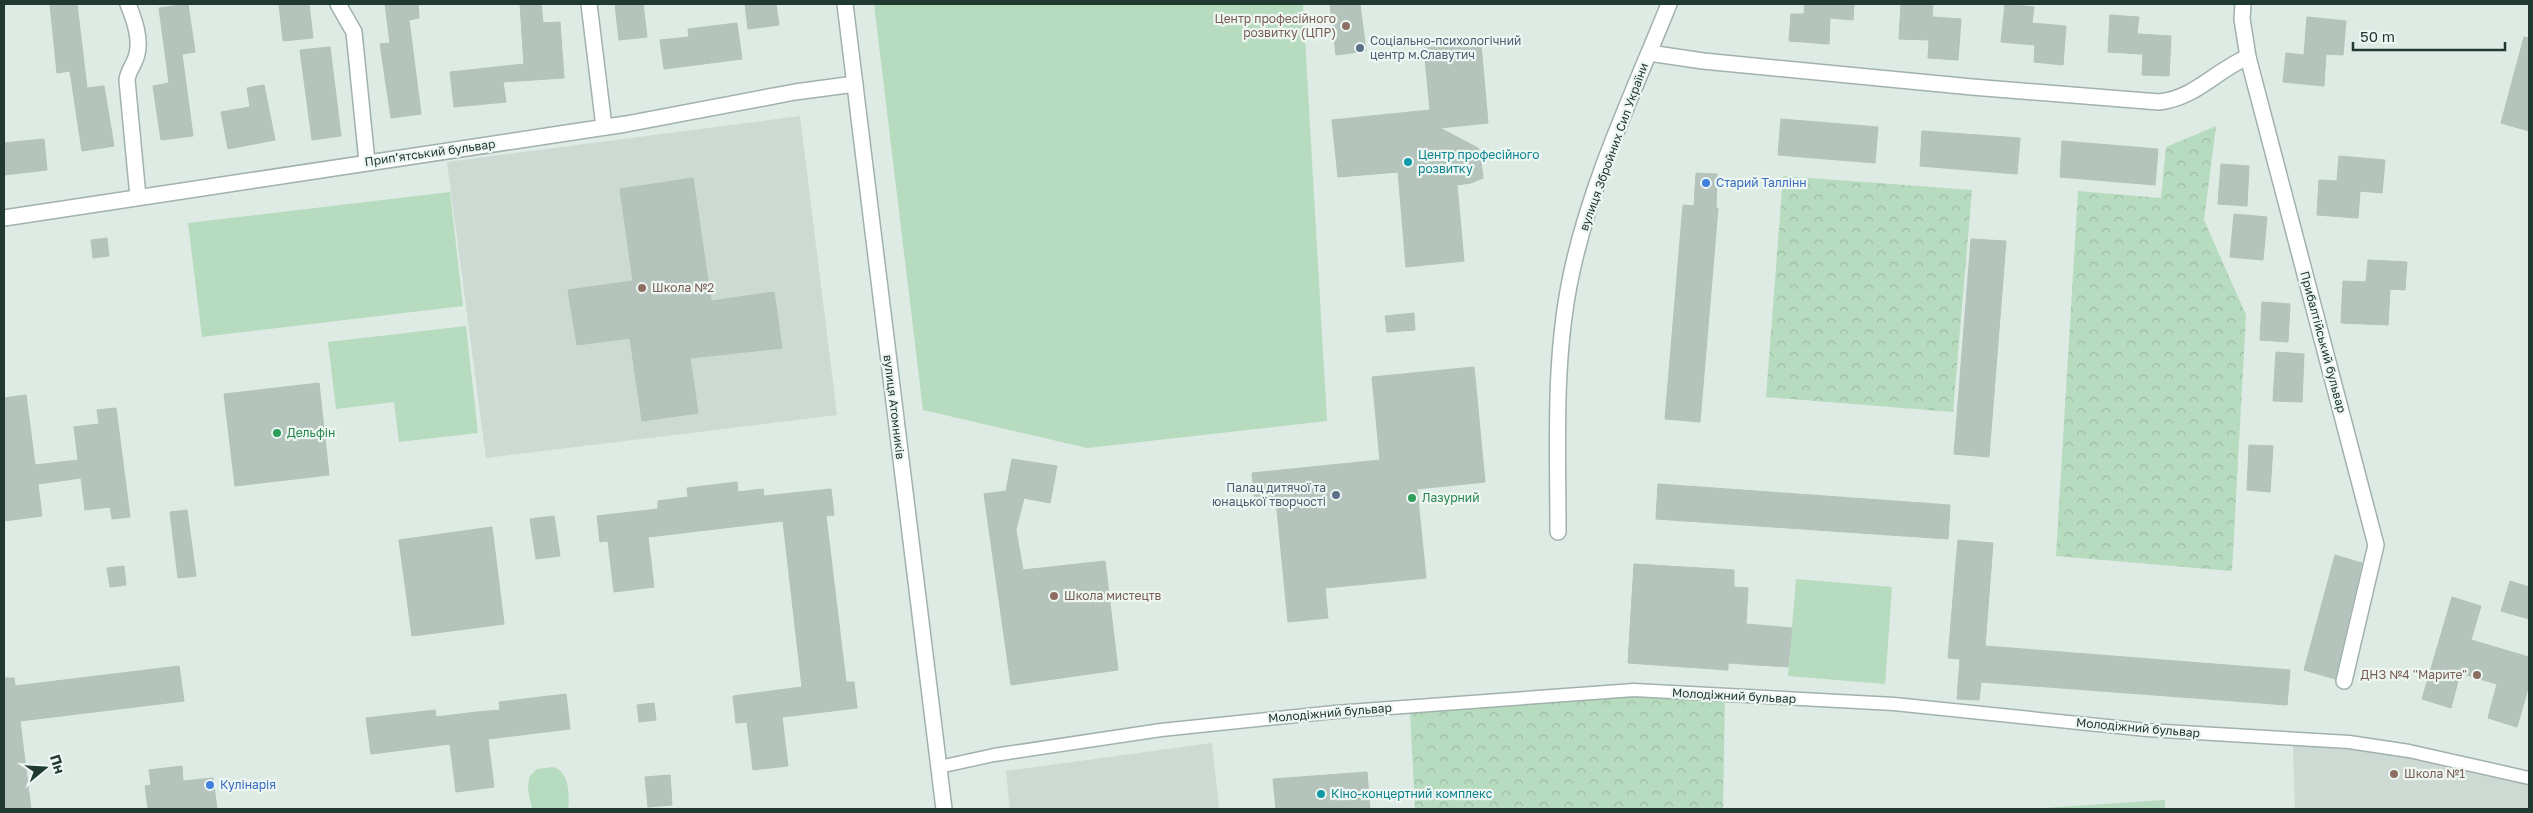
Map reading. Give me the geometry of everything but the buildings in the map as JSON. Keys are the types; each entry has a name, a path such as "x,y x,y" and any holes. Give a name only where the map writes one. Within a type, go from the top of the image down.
{"street":[{"path":"128,4 138,39 137,55 128,72 127,80 138,197"},
{"path":"338,4 352,25 354,32 366,162"},
{"path":"590,4 604,127"},
{"name":"вулиця Атомників","path":"845,4 944,809"},
{"name":"вулиця Збройних Сил України","path":"1558,532 1558,376 1572,273 1597,187 1669,4"},
{"name":"Прибалтійський бульвар","path":"2243,4 2242,20 2248,57 2376,545 2344,681"},
{"path":"1649,53 1703,61 2150,102 2168,101 2188,95 2248,57"},
{"name":"Припʼятський бульвар","path":"4,218 604,127 795,92 855,84"},
{"name":"Молодіжний бульвар","path":"939,767 994,755 1161,730 1345,711 1634,690 1908,705 2147,730 2349,742 2416,752 2529,778"}],"shaded area":[{"name":"Школа №2","path":"800,116 837,415 486,458 447,162"},
{"path":"1212,743 1219,809 1010,809 1006,771"},
{"name":"Школа №1","path":"2293,745 2333,745 2460,766 2529,783 2529,809 2295,809"}],"green space":[{"path":"874,4 1303,4 1327,421 1087,448 923,410"},
{"path":"2216,126 2204,220 2246,315 2232,571 2056,556 2078,191 2161,198 2166,147"},
{"path":"1783,176 1972,190 1953,412 1766,397"},
{"path":"450,192 463,306 202,337 188,223"},
{"path":"466,326 478,433 399,442 394,402 336,409 328,342"},
{"path":"1796,579 1892,587 1885,684 1788,676"},
{"path":"1594,694 1725,696 1723,809 1415,809 1410,713"},
{"path":"553,767 562,773 565,779 569,798 568,809 532,809 528,790 529,777 537,769"},
{"path":"2165,800 2165,809 2029,809"}],"place":[{"name":"Центр професійного розвитку (ЦПР)","path":"1346,26"},
{"name":"Соціально-психологічний центр м.Славутич","path":"1360,48"},
{"name":"Центр професійного розвитку","path":"1408,162"},
{"name":"Старий Таллінн","path":"1706,183"},
{"name":"Школа №2","path":"642,288"},
{"name":"Дельфін","path":"277,433"},
{"name":"Палац дитячої та юнацької творчості","path":"1336,495"},
{"name":"Лазурний","path":"1412,498"},
{"name":"Школа мистецтв","path":"1054,596"},
{"name":"ДНЗ №4 ''Марите\"","path":"2477,675"},
{"name":"Школа №1","path":"2394,774"},
{"name":"Кулінарія","path":"210,785"},
{"name":"Кіно-концертний комплекс","path":"1321,794"}]}
